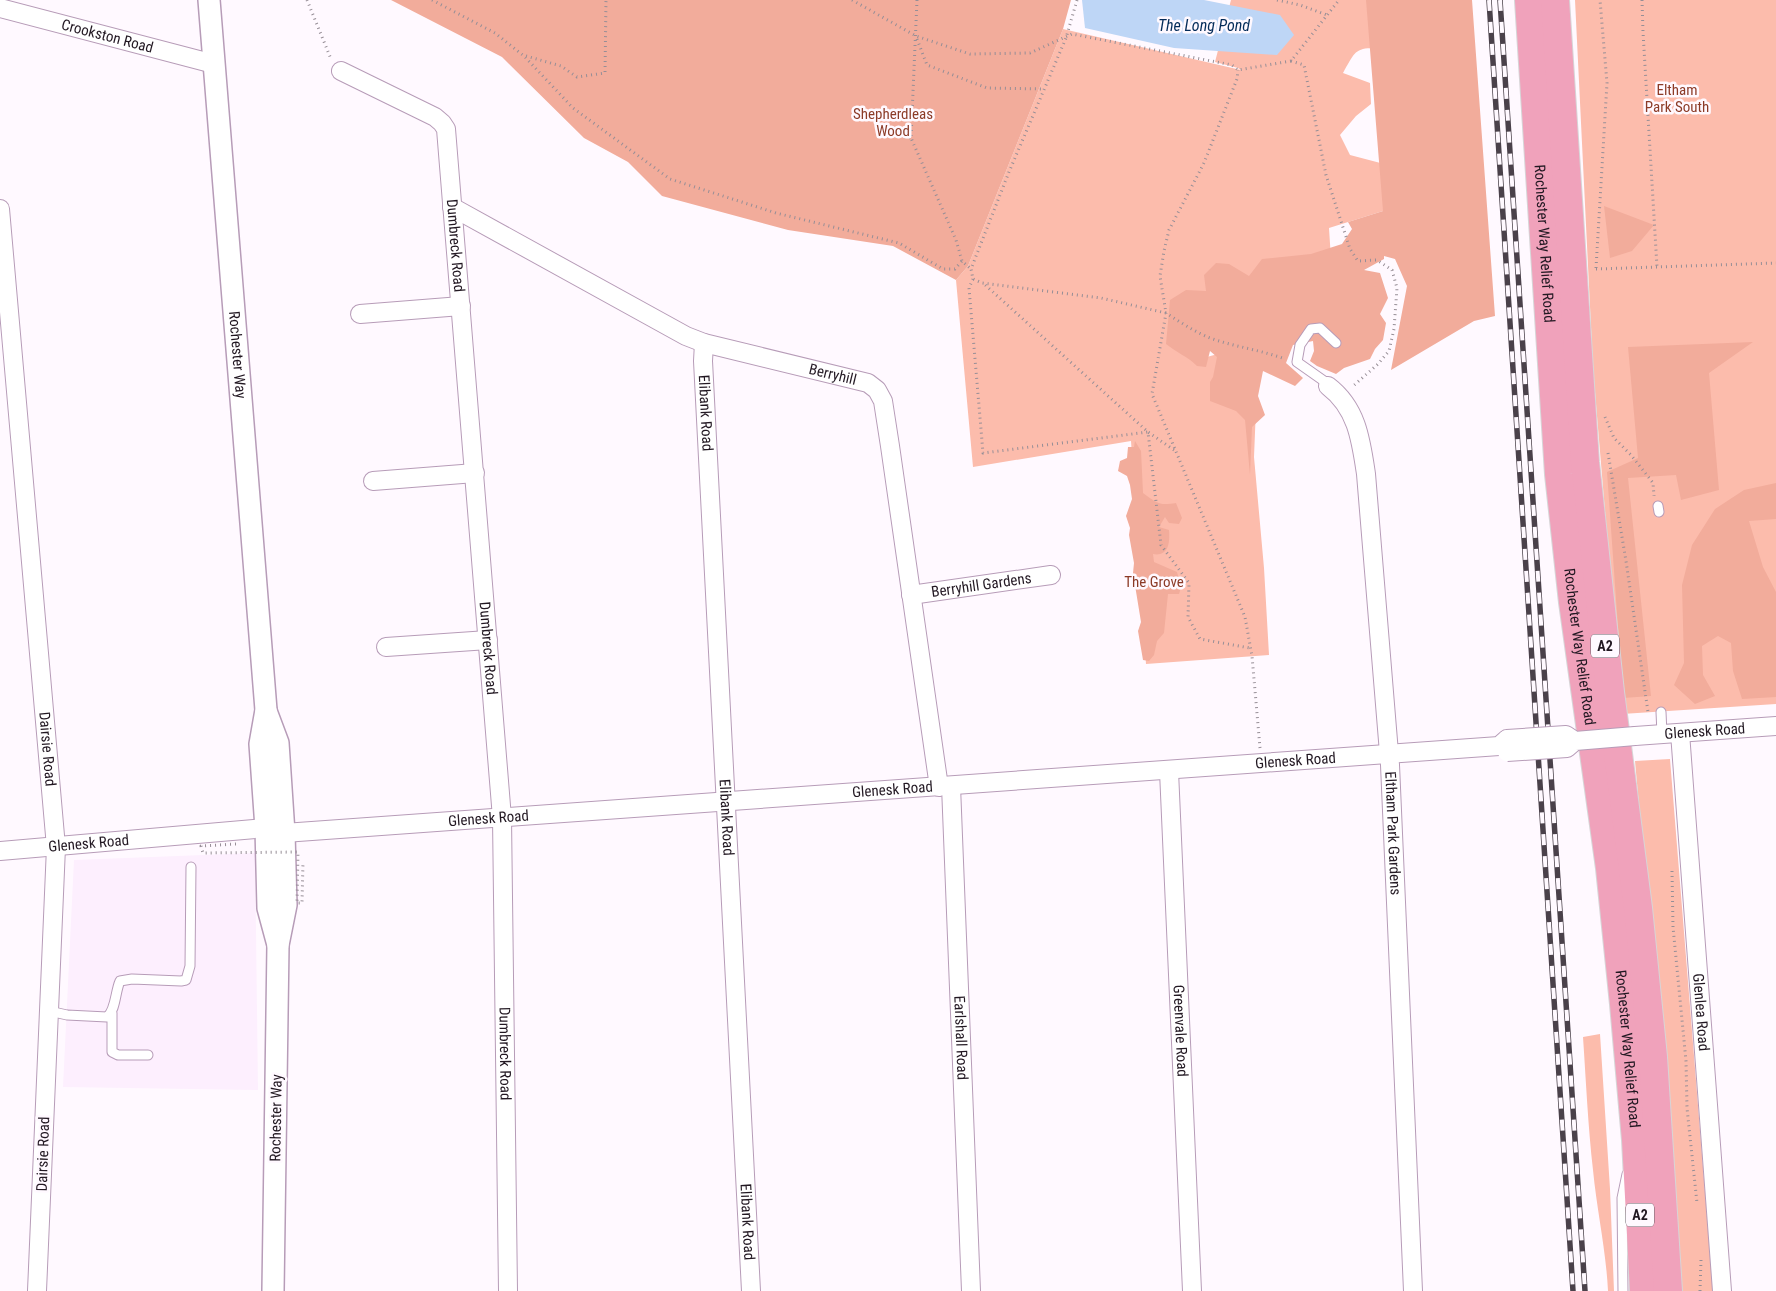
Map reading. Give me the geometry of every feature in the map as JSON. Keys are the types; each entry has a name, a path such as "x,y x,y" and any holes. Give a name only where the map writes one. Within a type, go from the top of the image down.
{"highway":[{"name":"Rochester Way Relief Road","path":"1529,0 1559,474 1573,602 1611,878 1636,1140 1644,1291"},
{"name":"Rochester Way Relief Road","path":"1555,0 1585,462 1610,692 1638,908 1653,1057 1668,1291"}],"street":[{"name":"Rochester Way","path":"209,0 266,710 278,743 275,830 286,905 278,945 273,1291"},
{"name":"Crookston Road","path":"0,8 214,64"},
{"name":"Dumbreck Road","path":"340,72 436,117 446,129 502,818 508,1291"},
{"name":"Berryhill","path":"452,207 686,336 704,343 868,383 877,390 882,401 890,446 911,595 945,786"},
{"name":"Dairsie Road","path":"0,209 56,847 37,1291"},
{"path":"360,314 461,306"},
{"name":"Elibank Road","path":"704,343 703,361 751,1291"},
{"name":"Eltham Park Gardens","path":"1334,392 1352,415 1360,433 1366,474 1390,754 1413,1291"},
{"path":"373,481 475,473"},
{"name":"Berryhill Gardens","path":"911,595 1051,575"},
{"path":"386,647 488,640"},
{"name":"Glenesk Road","path":"0,851 275,830 502,818 1169,771 1504,746 1566,735 1575,741 1776,726"},
{"name":"Glenlea Road","path":"1680,733 1722,1291"},
{"name":"Greenvale Road","path":"1169,771 1192,1291"},
{"name":"Earlshall Road","path":"945,786 970,1291"}],"lane":[{"path":"1334,392 1324,381 1297,362 1300,345 1311,329 1320,328 1336,343"},
{"path":"1661,712 1662,734"},
{"path":"148,1055 118,1055 112,1052 112,1013 116,990 120,982 132,978 186,980 190,966 191,867"},
{"path":"49,1011 67,1015 100,1017 107,1017 112,1013"},
{"path":"1623,1291 1622,1198 1636,1140"}],"path":[{"path":"307,0 331,58 340,72"},
{"path":"432,0 495,33 524,56 573,108 670,180 776,213 898,244 943,269 955,268 962,261"},
{"path":"524,56 561,66 577,77 605,73 606,0"},
{"path":"852,0 916,36 970,54 1030,53 1072,34 1232,66 1238,70 1292,61 1304,65 1326,175 1350,249 1358,261 1377,260 1392,270 1397,288 1394,329 1389,351 1378,364 1334,392"},
{"path":"917,0 911,138 956,240 962,261 971,269"},
{"path":"1077,0 1066,38 971,269 973,279 969,288 983,453 1148,432"},
{"path":"1277,0 1300,5 1327,15"},
{"path":"1292,61 1339,0"},
{"path":"1596,276 1608,83 1600,0"},
{"path":"1642,0 1642,32 1657,267"},
{"path":"916,36 927,64 987,88 1044,89"},
{"path":"1238,70 1237,79 1204,163 1170,230 1164,251 1160,276 1166,314 1152,394 1245,617 1250,648 1261,763"},
{"path":"880,132 911,138"},
{"path":"1596,269 1776,263"},
{"path":"973,279 982,283 1101,298 1166,314 1208,337 1230,345 1297,362"},
{"path":"982,283 1148,432 1175,451"},
{"path":"1604,428 1603,411 1614,438 1631,455 1653,483 1655,506 1659,509"},
{"path":"1148,432 1162,545 1189,582 1188,617 1200,639 1250,648"},
{"path":"1606,445 1647,698"},
{"path":"236,844 202,846 203,853 298,852 297,903 302,903 303,862"},
{"path":"1672,870 1673,927 1686,1061 1687,1108 1698,1209"},
{"path":"1700,1291 1701,1255"}],"shaded area":[{"path":"255,853 258,1090 63,1087 74,860"}],"green space":[{"name":"Shepherdleas Wood","path":"391,0 1071,0 1063,29 968,266 956,280 893,246 788,230 662,196 628,162 584,138 502,57"},
{"path":"1231,0 1370,0 1381,49 1372,48 1357,52 1353,55 1343,73 1370,83 1371,104 1356,116 1340,135 1350,155 1388,165 1383,211 1329,228 1331,259 1196,360 1225,352 1256,408 1254,457 1264,568 1269,655 1146,664 1131,441 973,467 956,280 968,266 1063,29 1241,70 1215,62"},
{"path":"1366,0 1472,0 1495,316 1474,321 1391,370 1407,286 1395,259 1384,256 1384,259 1364,270 1380,273 1388,298 1380,314 1386,323 1383,340 1375,349 1370,359 1344,368 1336,374 1310,361 1314,351 1313,341 1293,345 1286,363 1303,378 1295,386 1263,371 1258,396 1265,415 1252,427 1250,475 1245,420 1236,411 1210,401 1210,382 1213,377 1217,357 1210,351 1206,367 1197,366 1166,344 1170,300 1186,290 1206,291 1204,275 1216,263 1229,264 1249,276 1262,259 1311,254 1342,244 1352,229 1348,222 1383,211"},
{"name":"Eltham Park South","path":"1575,0 1776,0 1776,704 1622,714 1593,368"},
{"path":"1604,206 1654,225 1632,251 1610,258"},
{"path":"1753,342 1709,373 1719,490 1681,500 1676,475 1628,478 1651,696 1623,698 1607,472 1638,458 1628,347"},
{"name":"The Grove","path":"1135,441 1141,451 1143,493 1158,503 1176,503 1182,518 1179,524 1169,523 1165,517 1159,527 1169,530 1169,544 1162,553 1153,554 1154,562 1177,572 1181,587 1179,594 1168,594 1164,633 1157,641 1154,655 1149,661 1143,660 1138,631 1141,622 1133,573 1134,563 1129,535 1130,528 1126,516 1132,499 1130,485 1127,476 1118,471 1120,461 1127,458 1128,447 1134,447"},
{"path":"1776,483 1776,519 1749,521 1763,567 1776,592 1776,697 1742,699 1733,671 1731,643 1718,636 1702,646 1703,675 1715,696 1695,704 1674,685 1684,663 1682,585 1692,545 1715,509 1744,490"},
{"path":"1670,759 1713,1291 1679,1291 1673,1181 1635,761"},
{"path":"1600,1034 1610,1189 1614,1291 1608,1291 1591,1153 1583,1037"}],"water":[{"name":"The Long Pond","path":"1082,0 1204,0 1280,15 1294,35 1277,55 1174,48 1085,28"}],"railway":[{"path":"1489,0 1573,1291"},
{"path":"1500,0 1585,1291"}]}
